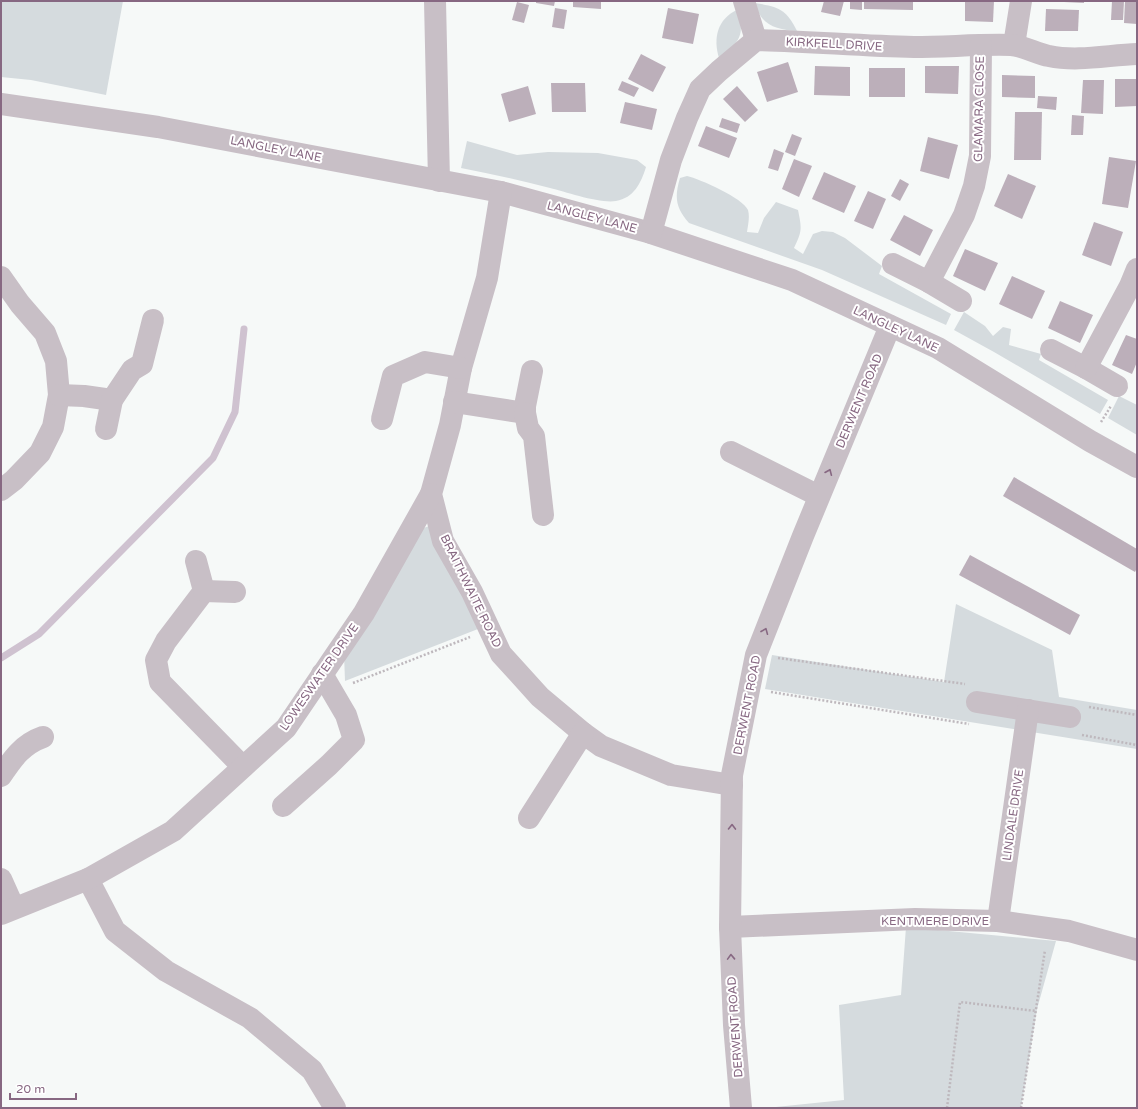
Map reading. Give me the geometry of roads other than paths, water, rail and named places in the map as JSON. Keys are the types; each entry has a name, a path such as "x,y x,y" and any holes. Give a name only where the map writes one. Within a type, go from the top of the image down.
{"street":[{"path":"435,1 439,181"},
{"path":"651,233 671,160 700,89 756,40 744,1"},
{"path":"1014,45 1021,1"},
{"name":"KIRKFELL DRIVE","path":"756,40 805,41 871,46 926,47 1014,45 1050,56 1090,58 1137,54"},
{"name":"GLAMARA CLOSE","path":"929,282 964,215 974,186 980,156 981,45"},
{"name":"LANGLEY LANE","path":"1,104 158,127 501,192 651,233 792,280 938,348 1090,441 1137,467"},
{"name":"BRAITHWAITE ROAD","path":"501,192 487,278 461,368 450,425 431,494 443,541 472,592 502,654 540,697 600,746 670,775 732,785"},
{"path":"893,264 929,282 961,301"},
{"path":"1086,368 1130,286 1137,269"},
{"path":"1,278 20,304 45,333 56,361 59,395 53,427 40,453 14,480 1,490"},
{"path":"106,429 112,400 132,370 142,364 153,320"},
{"name":"DERWENT ROAD","path":"741,1108 734,1025 730,927 732,775 756,655 819,496 890,326"},
{"path":"1051,350 1086,368 1115,393"},
{"path":"382,419 392,376 425,362 461,368"},
{"path":"532,371 525,413 528,428 534,436 543,515"},
{"path":"59,395 84,396 112,400"},
{"path":"454,402 525,413"},
{"path":"731,452 819,496"},
{"name":"LOWESWATER DRIVE","path":"7,911 88,879 173,831 286,728 327,682 431,494"},
{"path":"196,561 204,591"},
{"path":"204,591 235,592"},
{"path":"204,591 166,641 156,660 160,682 243,767"},
{"path":"283,806 329,765 354,740 346,715 327,682"},
{"path":"974,693 1028,710 1070,717"},
{"name":"LINDALE DRIVE","path":"998,921 1028,710"},
{"path":"529,818 583,733"},
{"path":"3,773 24,746 43,737"},
{"path":"1,879 7,911"},
{"path":"88,879 115,931 166,971 250,1018 312,1070 335,1108"},
{"name":"KENTMERE DRIVE","path":"730,927 915,919 998,921 1069,931 1137,950"}],"waterway":[{"path":"1,658 39,634 213,458 235,412 244,329"}]}
